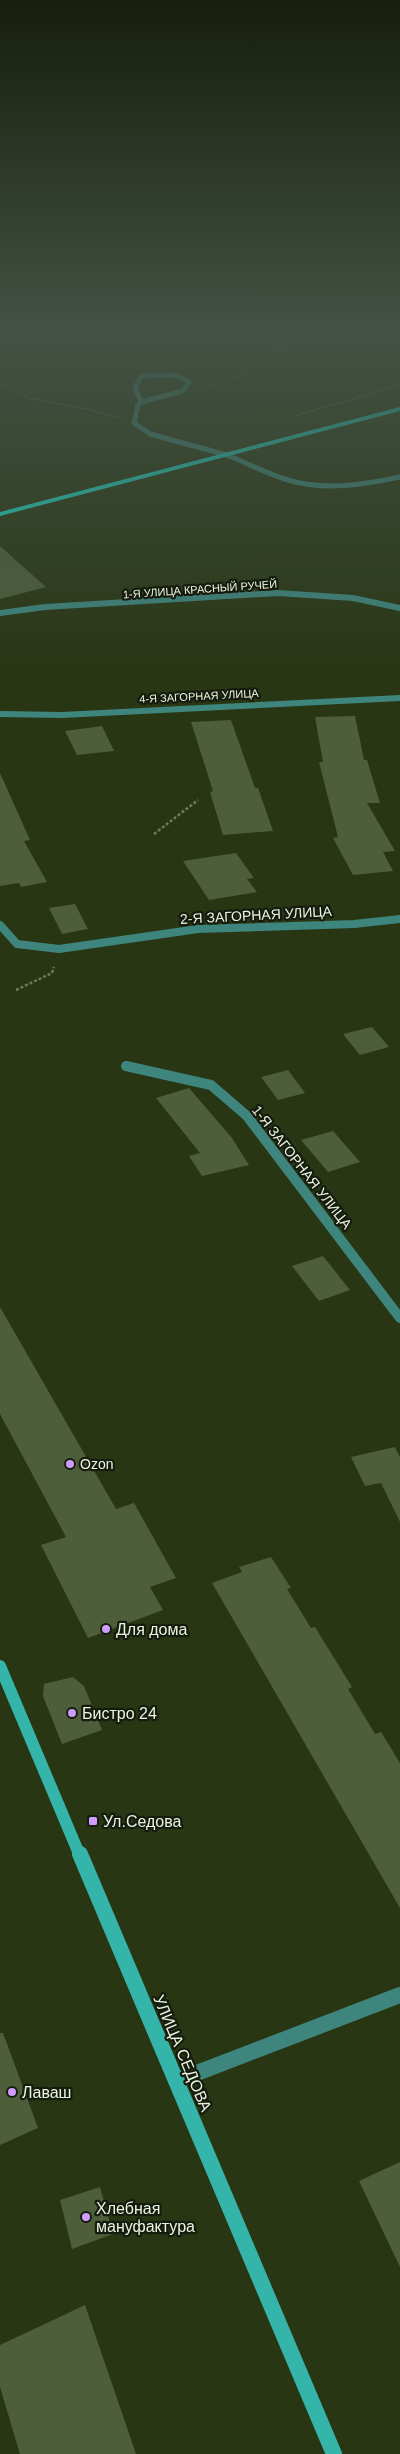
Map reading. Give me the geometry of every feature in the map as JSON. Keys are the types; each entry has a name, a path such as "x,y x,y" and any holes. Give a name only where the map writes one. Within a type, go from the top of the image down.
{"main road":[{"path":"0,514 267,444"}],"street":[{"path":"187,444 227,454 290,480 328,486 375,483 400,477"},
{"name":"1-Я УЛИЦА КРАСНЫЙ РУЧЕЙ","path":"0,613 45,607 278,593 353,598 400,608"},
{"name":"4-Я ЗАГОРНАЯ УЛИЦА","path":"0,714 62,715 400,698"},
{"name":"2-Я ЗАГОРНАЯ УЛИЦА","path":"59,949 198,929 354,924 400,919"},
{"path":"0,925 17,944 59,949"},
{"name":"1-Я ЗАГОРНАЯ УЛИЦА","path":"126,1066 211,1085 247,1116 400,1318"},
{"name":"УЛИЦА СЕДОВА","path":"0,1666 334,2454"},
{"path":"176,2082 400,1995"}],"path":[{"path":"154,834 198,800"},
{"path":"16,990 52,973 59,949"}],"building":[{"path":"0,546 46,587 0,599"},
{"path":"355,716 364,760 367,760 380,803 367,803 395,851 383,852 393,871 353,875 333,838 338,837 319,762 323,762 315,717"},
{"path":"231,720 255,788 258,788 273,831 223,835 210,792 213,791 191,722"},
{"path":"102,726 114,751 77,755 65,731"},
{"path":"0,773 30,840 24,841 47,882 21,887 19,883 0,886"},
{"path":"236,853 254,878 247,879 257,892 209,900 183,861"},
{"path":"75,904 88,929 62,934 49,908"},
{"path":"372,1027 389,1047 360,1055 343,1034"},
{"path":"288,1070 305,1093 278,1100 261,1077"},
{"path":"189,1088 232,1138 249,1165 202,1176 189,1156 200,1153 156,1098"},
{"path":"333,1131 360,1162 328,1172 301,1140"},
{"path":"323,1256 350,1290 319,1301 292,1266"},
{"path":"0,1307 116,1509 134,1503 176,1578 150,1587 163,1610 88,1638 41,1545 66,1537 0,1414"},
{"path":"395,1447 400,1457 400,1522 381,1483 365,1486 351,1457"},
{"path":"271,1557 291,1588 287,1589 311,1628 315,1627 352,1687 348,1689 375,1734 381,1732 400,1763 400,1908 212,1583 242,1572 239,1567"},
{"name":"Бистро 24","path":"73,1677 84,1686 102,1730 62,1744 43,1696 44,1684"},
{"name":"Лаваш","path":"0,2033 3,2033 38,2128 0,2145"},
{"path":"400,2162 400,2267 359,2181"},
{"name":"Хлебная мануфактура","path":"100,2187 113,2234 72,2249 60,2200"},
{"path":"85,2305 136,2454 20,2454 0,2387 0,2345"}],"place":[{"name":"Ozon","path":"70,1464"},
{"name":"Для дома","path":"106,1629"},
{"name":"Бистро 24","path":"72,1713"},
{"name":"Ул.Седова","path":"93,1821"},
{"name":"Лаваш","path":"12,2092"},
{"name":"Хлебная мануфактура","path":"86,2217"}]}
